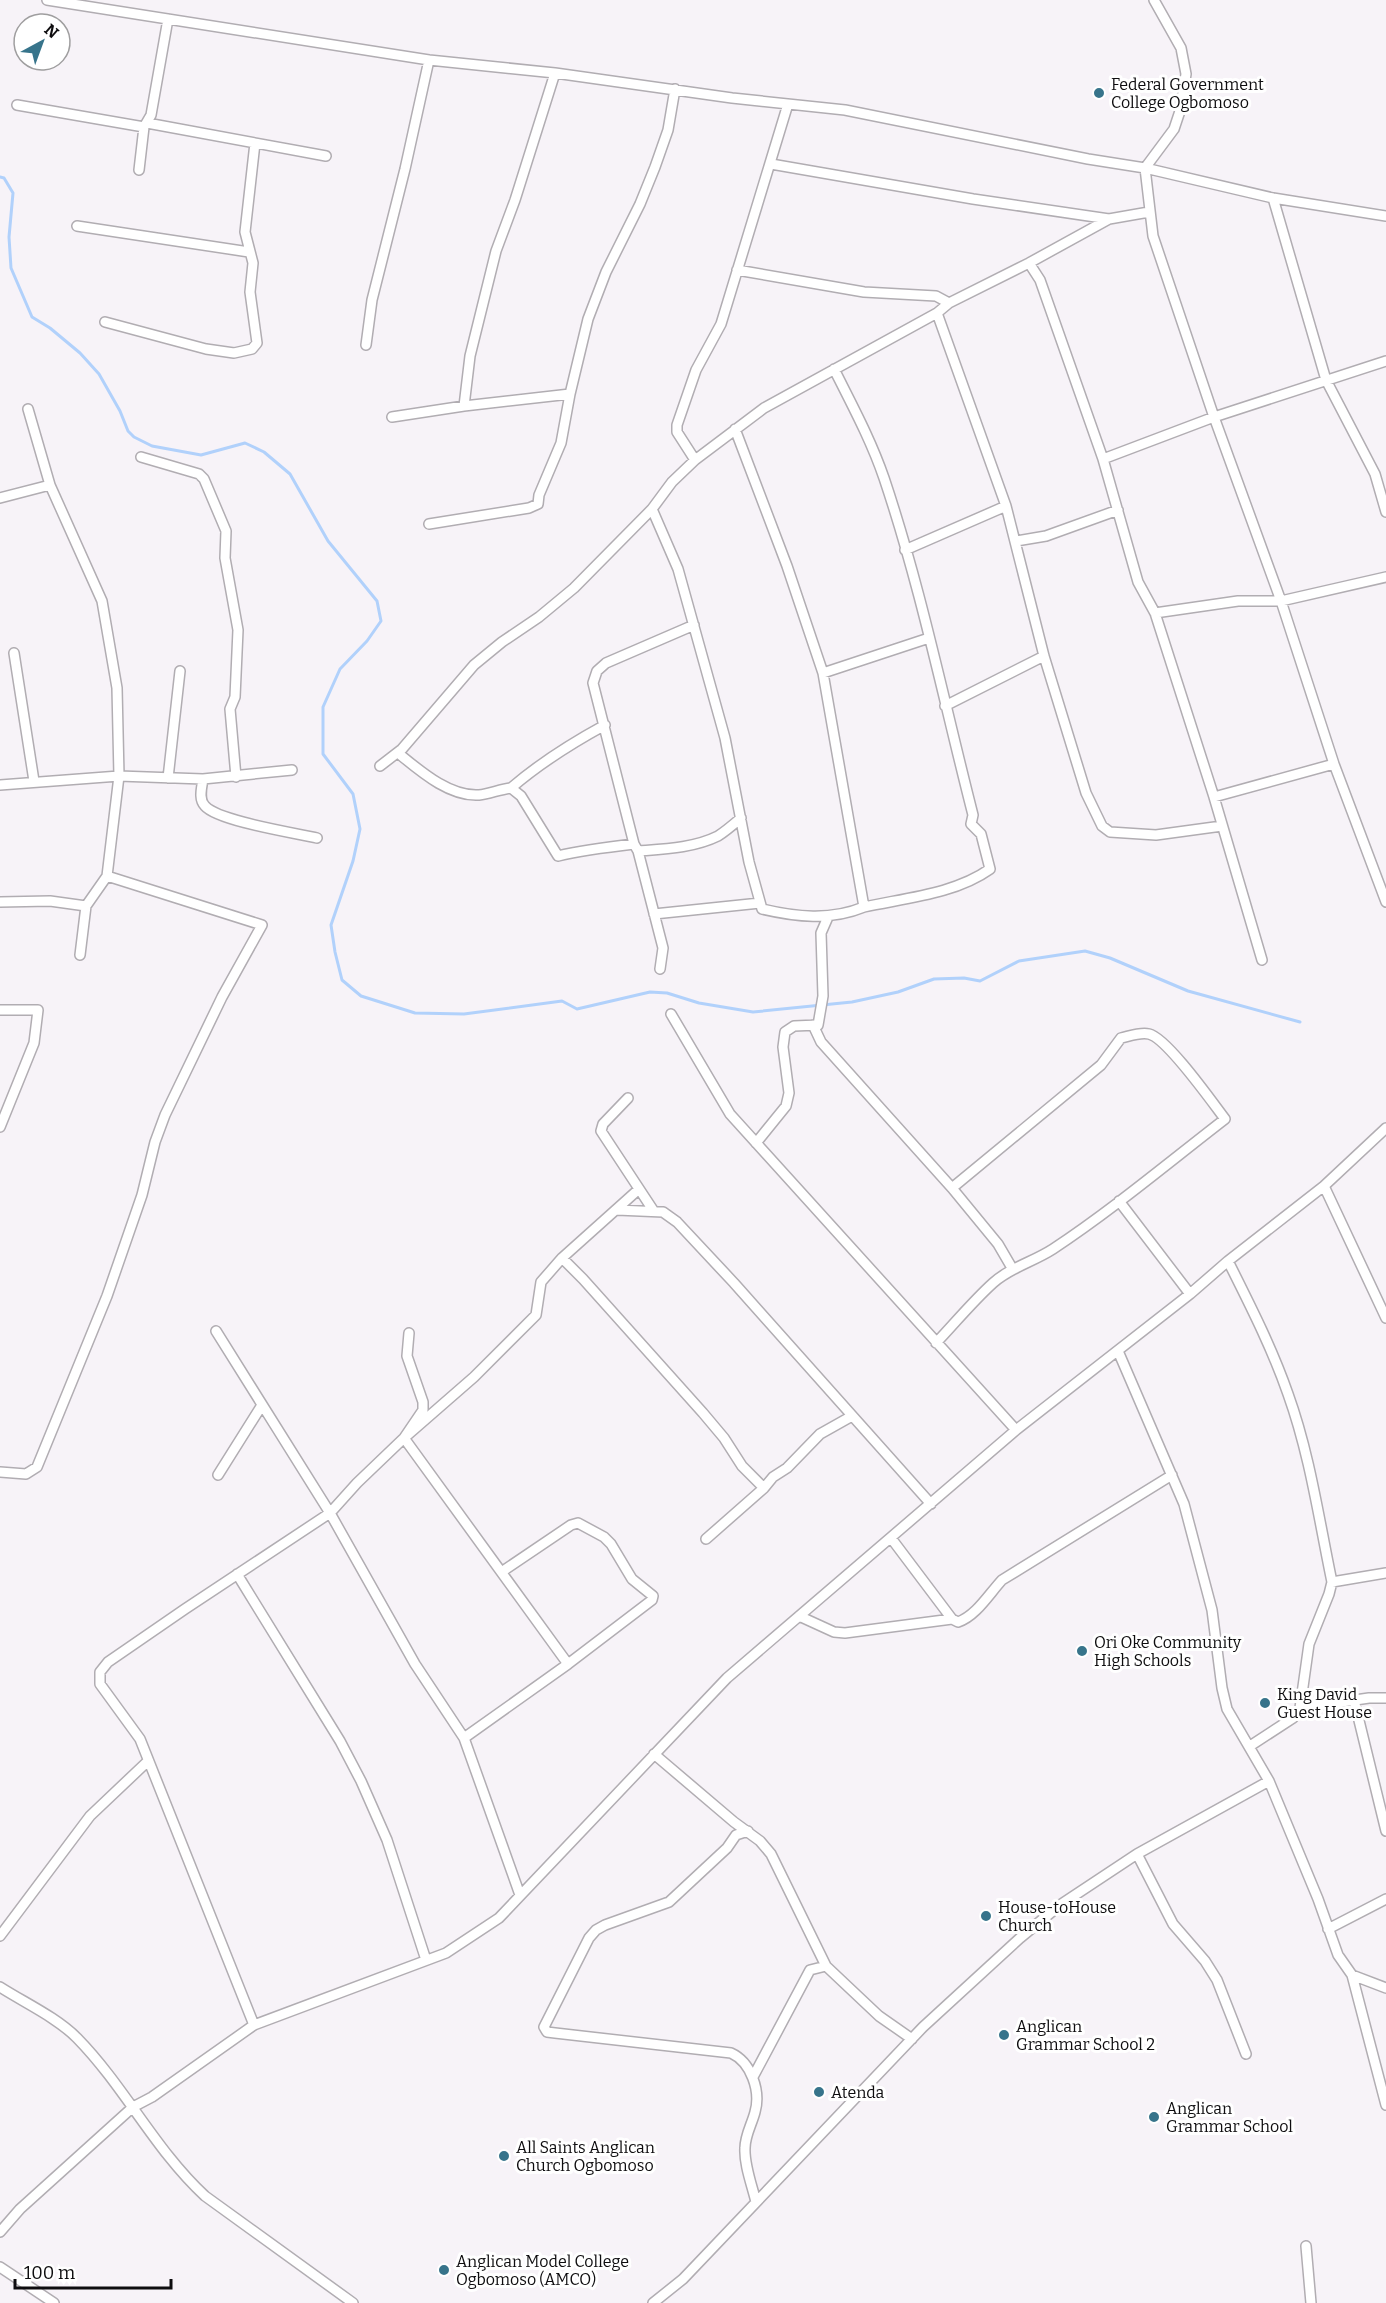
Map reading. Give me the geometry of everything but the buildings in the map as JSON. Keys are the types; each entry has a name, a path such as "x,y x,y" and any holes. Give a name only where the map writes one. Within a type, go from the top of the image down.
{"street":[{"path":"47,0 429,60 555,73 844,110 1088,159 1145,168 1274,198 1386,216"},
{"path":"1154,0 1181,48 1186,74 1180,111 1174,129 1145,168 1153,236 1214,417 1281,601 1334,765 1386,902"},
{"path":"139,170 168,19"},
{"path":"366,345 372,300 405,169 429,60"},
{"path":"464,406 470,356 496,250 515,200 555,73"},
{"path":"429,524 530,508 538,504 539,495 561,443 588,319 606,272 640,204 655,167 668,130 675,89"},
{"path":"695,460 677,432 677,425 696,370 721,324 788,104"},
{"path":"17,105 326,156"},
{"path":"105,322 206,350 234,353 252,349 257,343 250,292 253,263 245,232 255,143"},
{"path":"771,164 973,199 1109,219 1149,212"},
{"path":"1274,198 1326,380 1376,474 1386,512"},
{"path":"380,766 398,753 474,665 574,588 652,509 672,482 695,460 735,429 764,408 937,313 949,303 1109,219"},
{"path":"77,226 249,252"},
{"path":"1029,263 1040,280 1103,459 1138,582 1155,613 1214,797 1262,960"},
{"path":"737,270 864,292 936,296 949,303"},
{"path":"937,313 1006,506 1044,656 1086,793 1102,826 1110,832 1156,835 1222,826"},
{"path":"1103,459 1214,417 1386,361"},
{"path":"652,509 678,569 694,625 725,738 749,862 762,909 787,915 828,916 913,897 974,880 990,869 981,834 971,824 973,814 929,638 883,476 865,432 834,369"},
{"path":"392,417 570,394"},
{"path":"28,409 50,485 102,601 117,688 119,777 107,876 86,906 80,955"},
{"path":"735,429 787,566 824,673 864,907"},
{"path":"141,457 199,474 204,479 226,531 225,558 238,630 235,697 230,709 236,777"},
{"path":"1376,474 1386,470"},
{"path":"0,498 50,485"},
{"path":"905,550 1006,506"},
{"path":"1016,541 1046,536 1118,510"},
{"path":"1155,613 1238,601 1281,601 1386,577"},
{"path":"660,969 663,948 593,683 597,671 606,663 694,625"},
{"path":"824,673 929,638"},
{"path":"14,653 34,781"},
{"path":"945,706 1044,656"},
{"path":"168,778 180,671"},
{"path":"398,753 420,771 454,790 479,795 511,788 535,768 605,724"},
{"path":"1214,797 1334,765"},
{"path":"0,785 119,777 203,779 292,770"},
{"path":"203,779 201,800 214,813 317,838"},
{"path":"511,788 521,796 558,856 585,852 593,848 667,849 702,842 719,836 741,818"},
{"path":"0,1472 26,1474 37,1467 107,1296 142,1195 155,1142 165,1115 222,997 261,925 107,876"},
{"path":"0,902 50,901 86,906"},
{"path":"654,914 760,903"},
{"path":"756,1143 786,1106 789,1093 783,1047 785,1032 794,1026 818,1025 823,996 821,933 828,916"},
{"path":"0,1010 38,1010 34,1043 0,1127"},
{"path":"671,1014 730,1114 1016,1430"},
{"path":"813,1025 821,1042 952,1188 998,1244 1012,1268"},
{"path":"936,1343 993,1283 1012,1268 1032,1261 1052,1250 1225,1119 1195,1078 1156,1036 1148,1034 1121,1038 1101,1065 952,1188"},
{"path":"628,1098 603,1124 601,1131 653,1210"},
{"path":"0,2232 20,2210 133,2107 152,2097 254,2025 446,1953 499,1918 727,1678 1016,1430 1324,1186 1386,1128"},
{"path":"1324,1186 1386,1318"},
{"path":"254,2025 140,1739 100,1684 100,1672 108,1662 330,1514 357,1483 474,1377 536,1315 541,1282 562,1258 639,1189"},
{"path":"1119,1201 1190,1294"},
{"path":"617,1210 653,1210 663,1212 677,1222 931,1504"},
{"path":"562,1258 703,1413 724,1438 742,1466 764,1488"},
{"path":"1228,1261 1266,1336 1289,1396 1304,1446 1332,1582 1309,1644 1300,1708 1293,1718 1250,1746"},
{"path":"216,1331 330,1514 415,1664 464,1738 520,1895"},
{"path":"404,1438 423,1410 423,1402 407,1356 409,1333"},
{"path":"1118,1350 1184,1504 1212,1610 1227,1709 1269,1781 1338,1955 1352,1975 1386,2105"},
{"path":"219,1475 262,1405"},
{"path":"706,1539 764,1488 773,1477 787,1468 820,1434 852,1416"},
{"path":"404,1438 503,1571 568,1664"},
{"path":"891,1538 952,1619 958,1622 964,1620 1002,1580 1172,1475"},
{"path":"464,1738 568,1664 651,1600 653,1596 632,1579 611,1544 578,1523 571,1525 503,1571"},
{"path":"1332,1582 1386,1573"},
{"path":"237,1574 340,1741 361,1782 387,1840 426,1960"},
{"path":"799,1616 834,1632 845,1633 952,1619"},
{"path":"1300,1708 1386,1698"},
{"path":"1354,1700 1386,1831"},
{"path":"654,1754 734,1822 748,1831 771,1854 826,1966 879,2016 912,2039"},
{"path":"0,1936 90,1816 148,1761"},
{"path":"653,2303 683,2279 912,2039 1020,1938 1068,1899 1137,1854 1269,1781"},
{"path":"734,1822 736,1836"},
{"path":"748,1831 736,1836 727,1848 669,1902 605,1924 596,1930 589,1938 544,2027 547,2032 731,2053 739,2057 753,2077 756,2110 745,2149 756,2202"},
{"path":"1137,1854 1173,1924 1205,1961 1217,1980 1246,2054"},
{"path":"1329,1929 1386,1899"},
{"path":"753,2077 810,1970 826,1966"},
{"path":"1352,1975 1386,1988"},
{"path":"0,1987 75,2036 101,2064 183,2175 206,2196 353,2303"},
{"path":"1306,2246 1311,2303"},
{"path":"0,2267 54,2303"}],"waterway":[{"path":"0,177 4,178 13,193 9,237 11,268 32,317 50,328 80,353 99,374 120,411 128,431 134,437 152,446 201,455 245,443 264,452 290,474 328,541 377,601 381,621 367,641 340,669 323,707 323,754 353,794 360,829 353,861 331,925 342,980 361,996 415,1013 464,1014 562,1001 577,1009 650,992 667,993 699,1003 753,1012 852,1002 898,992 934,979 964,978 980,981 1019,961 1085,951 1110,958 1188,991 1300,1022"}],"place":[{"name":"Federal Government College Ogbomoso","path":"1099,93"},
{"name":"Ori Oke Community High Schools","path":"1082,1651"},
{"name":"King David Guest House","path":"1265,1703"},
{"name":"House-toHouse Church","path":"986,1916"},
{"name":"Anglican Grammar School 2","path":"1004,2035"},
{"name":"Atenda","path":"819,2092"},
{"name":"Anglican Grammar School","path":"1154,2117"},
{"name":"All Saints Anglican Church Ogbomoso","path":"504,2156"},
{"name":"Anglican Model College Ogbomoso (AMCO)","path":"444,2270"}]}
